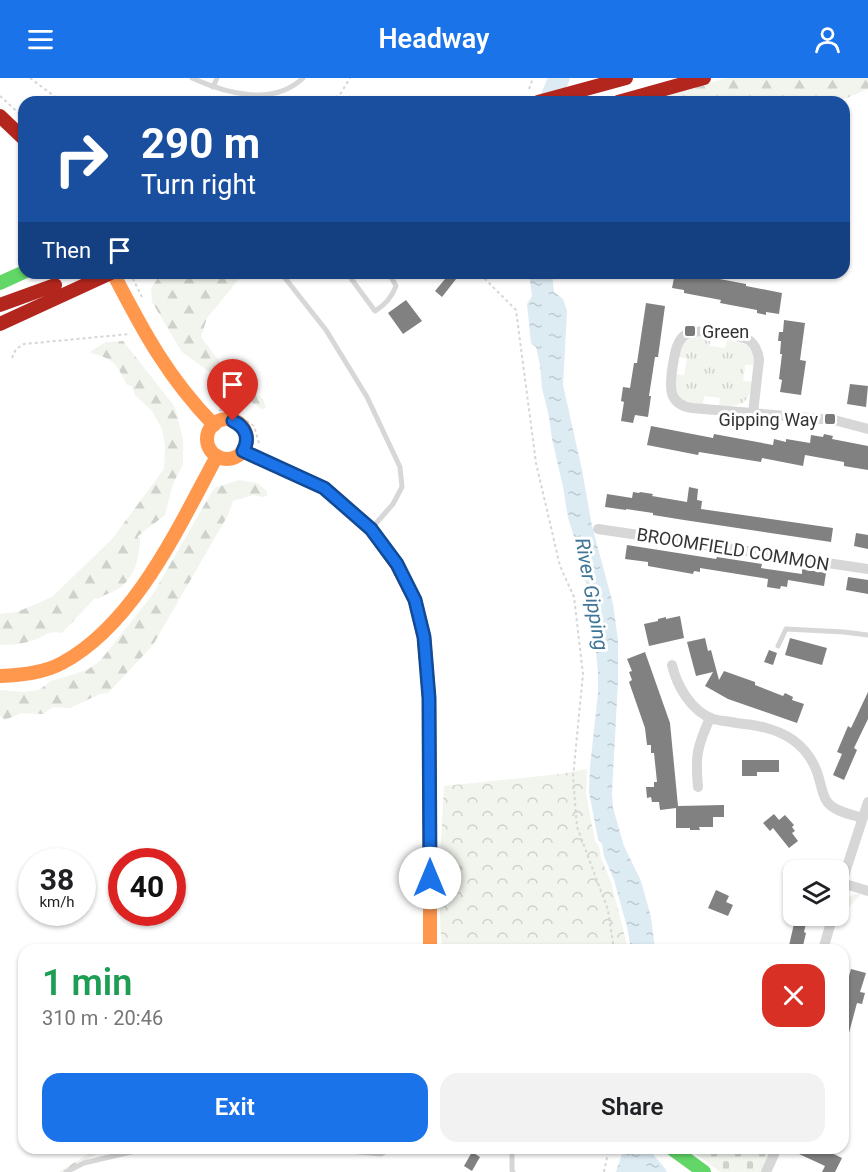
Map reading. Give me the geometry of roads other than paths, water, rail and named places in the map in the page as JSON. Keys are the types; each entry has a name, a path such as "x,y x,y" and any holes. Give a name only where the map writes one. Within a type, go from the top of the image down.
{"main road":[{"path":"560,96 626,78"},
{"path":"640,96 704,78"},
{"path":"0,116 18,133"},
{"path":"0,270 18,263"},
{"path":"0,283 18,275"},
{"path":"0,305 84,279"},
{"path":"0,324 87,279"},
{"path":"115,279 171,377 188,399 214,425"},
{"path":"227,420 239,424 246,434 246,446 239,455 228,459 213,453 208,443 209,432 214,425 227,420"},
{"path":"243,451 324,488 371,529 397,564 415,600 424,637 429,698 430,944"},
{"path":"0,676 18,676 62,663 102,635 142,586 217,456"},
{"path":"679,1154 704,1172"}],"street":[{"path":"753,413 759,360 754,345 743,338 702,332 690,333 683,337 675,350 670,384 672,393 681,405 692,408 834,420 868,429"},
{"name":"BROOMFIELD COMMON","path":"598,529 868,569"},
{"path":"672,665 686,697 698,709 710,718 775,730 793,740 813,762 824,798 828,803 839,810 862,818"},
{"path":"698,788 696,764 699,745 710,718"},
{"path":"849,860 868,802"},
{"path":"849,885 868,891"},
{"path":"825,944 830,926"},
{"path":"766,1172 774,1154"}],"lane":[{"path":"192,78 213,87 249,95 278,93 303,78"},
{"path":"213,87 217,78"},
{"path":"286,279 332,339 367,397 400,466 402,487 393,504 371,529"},
{"path":"351,279 375,311 383,306 393,293 396,286 392,279"},
{"path":"778,646 786,629 868,635"},
{"path":"66,1172 84,1163 122,1154"},
{"path":"512,1154 513,1172"}],"water":[{"path":"530,279 553,279 554,292 563,299 567,311 563,385 592,526 613,604 618,640 613,808 624,846 641,881 651,917 654,944 630,944 614,880 604,856 602,844 598,839 589,792 598,693 592,610 579,552 568,518 536,347 531,343 527,304 532,296"},
{"path":"622,1154 653,1154 667,1172 616,1172"}],"waterway":[{"name":"River Gipping","path":"552,96 559,78"}],"place":[{"name":"Green","path":"690,331"},
{"name":"Gipping Way","path":"830,419"}]}
